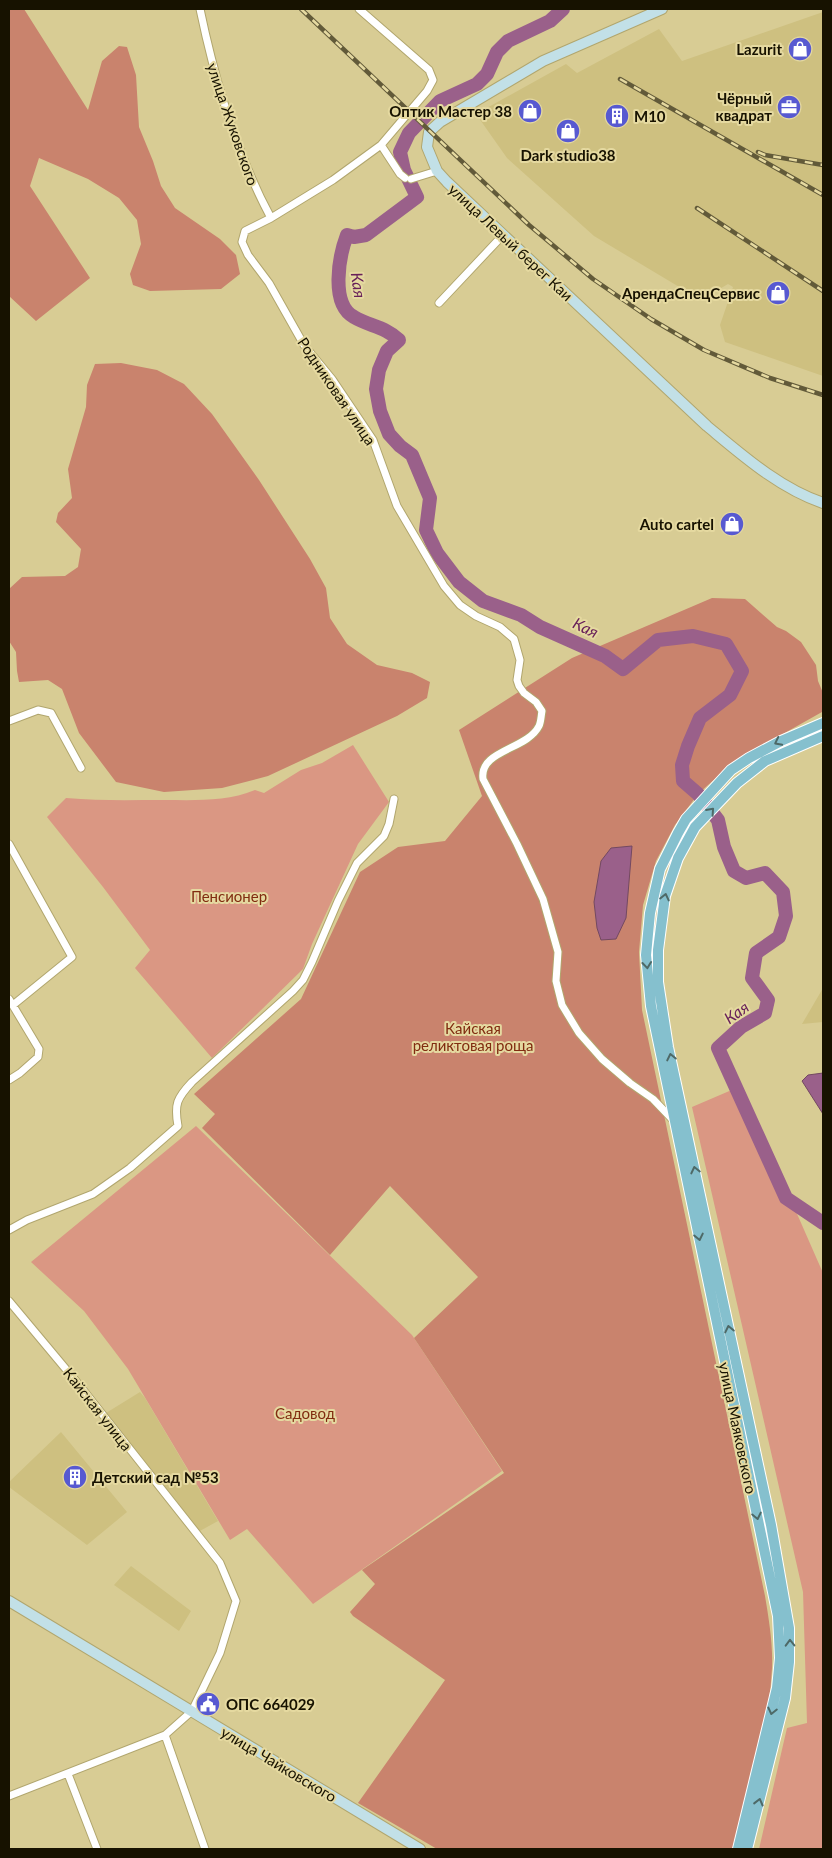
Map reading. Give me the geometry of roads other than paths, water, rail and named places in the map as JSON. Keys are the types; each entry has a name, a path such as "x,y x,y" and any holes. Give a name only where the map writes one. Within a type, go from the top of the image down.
{"main road":[{"name":"улица Маяковского","path":"738,1849 774,1703 779,1672 780,1637 778,1616 651,1006 646,955 650,913 660,869 686,819 730,770 781,741 823,723"},
{"name":"улица Маяковского","path":"747,1849 785,1698 789,1669 789,1628 771,1525 680,1105 660,1003 658,950 665,896 671,876 678,858 696,828 737,782 765,761 823,736"}],"street":[{"name":"улица Жуковского","path":"200,9 211,63 248,172 271,218"},
{"path":"271,218 333,180 381,145 428,91 433,80 429,70 360,9"},
{"name":"улица Левый берег Каи","path":"662,9 543,62 440,122 429,132 427,147 437,171 446,182 707,426 746,459 802,495 823,503"},
{"path":"381,145 408,178 437,171"},
{"name":"Родниковая улица","path":"271,218 245,231 242,239 244,248 269,283 304,345 332,379 373,440 397,506 444,586 460,605 476,616 500,627 514,639 520,660 517,680 519,686 524,693 536,702 542,711 540,725 533,734 523,742 484,764 482,773 487,789 517,844 543,898 558,952 556,981 562,1006 578,1033 602,1059 630,1084 653,1098 675,1121"},
{"path":"439,303 503,236"},
{"path":"9,721 38,710 51,713 81,768"},
{"path":"9,1230 27,1220 93,1194 130,1168 178,1126 176,1106 181,1094 294,991 303,980 357,863 384,836 389,824 394,799"},
{"path":"9,844 72,957 11,1002 39,1048 38,1057 9,1080"},
{"name":"Кайская улица","path":"9,1300 80,1386 220,1563 236,1601 220,1653 192,1711 165,1735 9,1796"},
{"name":"улица Чайковского","path":"9,1601 420,1849"},
{"path":"165,1735 205,1849"},
{"path":"68,1774 97,1849"}],"waterway":[{"name":"Кая","path":"563,9 550,21 508,41 497,52 487,74 477,84 440,101 409,133 400,152 404,170 417,197 366,235 354,237 347,235 339,267 339,291 346,311 360,320 389,332 399,340 387,351 379,370 376,389 380,411 389,434 412,455 430,498 426,530 437,553 459,582 483,601 521,615 540,627 605,656 623,669 658,640 693,636 726,644 742,671 730,695 700,718 682,765 683,781 698,794 718,820 724,847 734,871 746,878 765,873 783,892 786,916 779,937 756,953 752,978 768,1000 765,1013 741,1027 718,1048 786,1198 823,1223"}],"railway":[{"path":"301,9 529,225 593,279 651,319 704,350 770,378 823,395"},
{"path":"620,79 823,195"},
{"path":"758,152 765,155 823,165"},
{"path":"697,208 823,291"}],"place":[{"name":"Lazurit","path":"800,49"},
{"name":"Чёрный квадрат","path":"789,107"},
{"name":"Оптик Мастер 38","path":"530,111"},
{"name":"M10","path":"617,116"},
{"name":"Dark studio38","path":"568,131"},
{"name":"АрендаСпецСервис","path":"778,293"},
{"name":"Auto cartel","path":"732,524"},
{"name":"Детский сад №53","path":"75,1477"},
{"name":"ОПС 664029","path":"208,1704"}],"park label":[{"name":"Пенсионер","path":"229,896"},
{"name":"Кайская реликтовая роща","path":"473,1036"},
{"name":"Садовод","path":"305,1413"}]}
